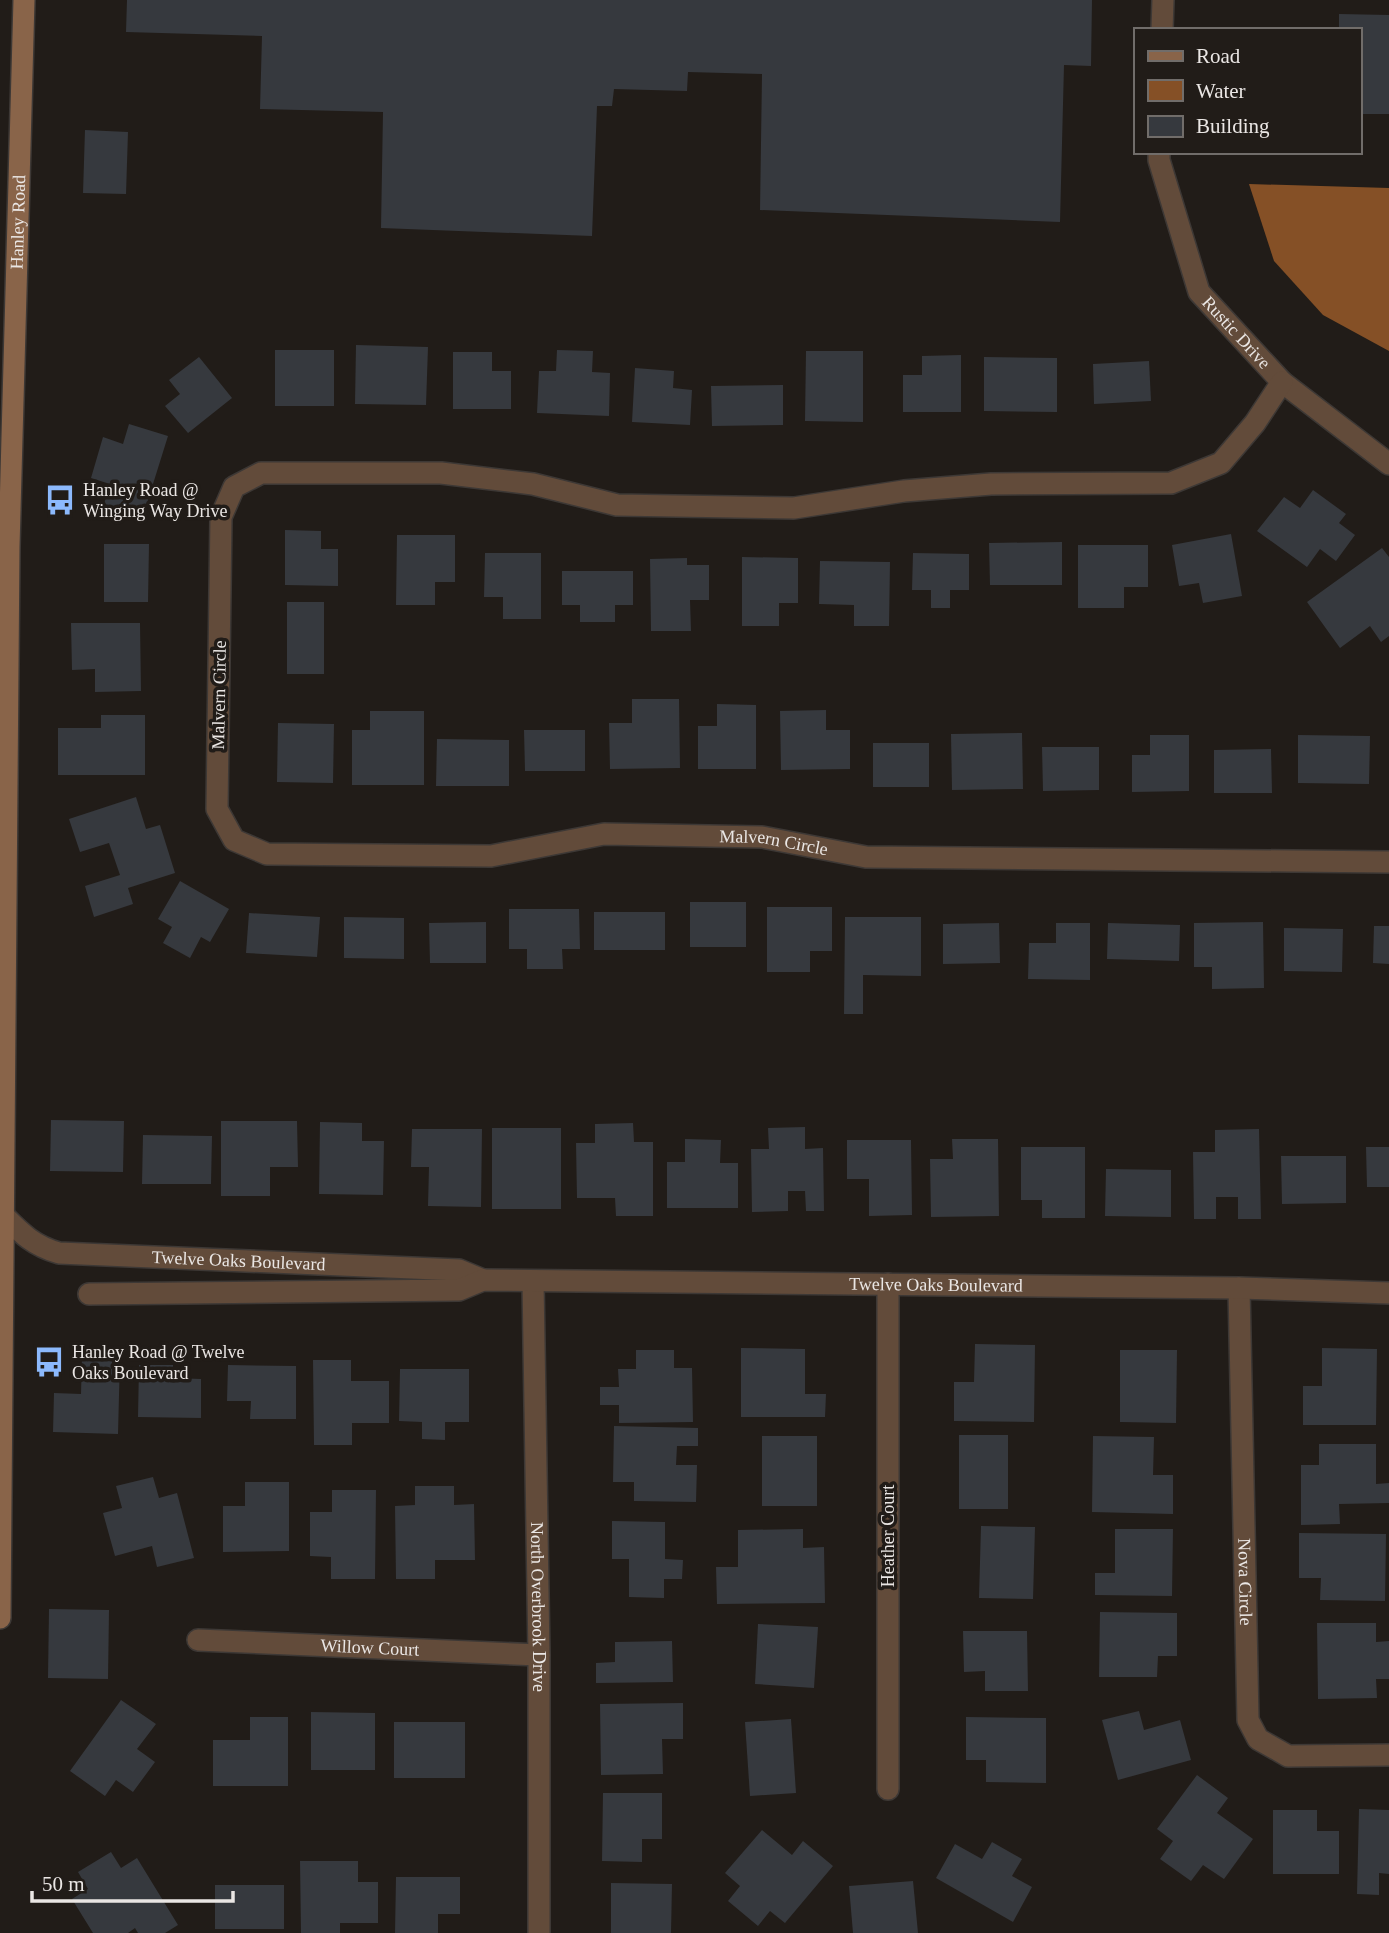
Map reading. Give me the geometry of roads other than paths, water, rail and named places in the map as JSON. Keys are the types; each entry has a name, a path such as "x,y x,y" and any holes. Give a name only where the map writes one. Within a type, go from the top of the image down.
{"main road":[{"name":"Hanley Road","path":"0,1618 4,1216 3,887 9,547 7,367 24,0"}],"street":[{"path":"1162,28 1163,0"},
{"name":"Rustic Drive","path":"1159,154 1199,292 1282,382 1389,464"},
{"name":"Malvern Circle","path":"1282,382 1255,423 1221,463 1171,483 991,484 904,491 794,508 618,505 533,484 441,472 261,473 234,487 221,517 217,809 234,840 267,854 491,856 604,834 762,837 866,857 1389,862"},
{"name":"Twelve Oaks Boulevard","path":"4,1216 33,1243 51,1251 459,1270 483,1280 1239,1288 1389,1293"},
{"path":"155,1294 156,1256"},
{"name":"Twelve Oaks Boulevard","path":"89,1294 459,1290 483,1280"},
{"name":"North Overbrook Drive","path":"533,1281 539,1655 539,1933"},
{"name":"Heather Court","path":"888,1284 888,1789"},
{"name":"Nova Circle","path":"1239,1288 1248,1720 1258,1739 1288,1756 1389,1755"},
{"name":"Willow Court","path":"198,1640 539,1655"}],"water":[{"path":"1249,184 1389,188 1389,351 1323,315 1274,261"}],"place":[{"name":"Hanley Road @ Winging Way Drive","path":"60,500"},
{"name":"Hanley Road @ Twelve Oaks Boulevard","path":"49,1362"}]}
